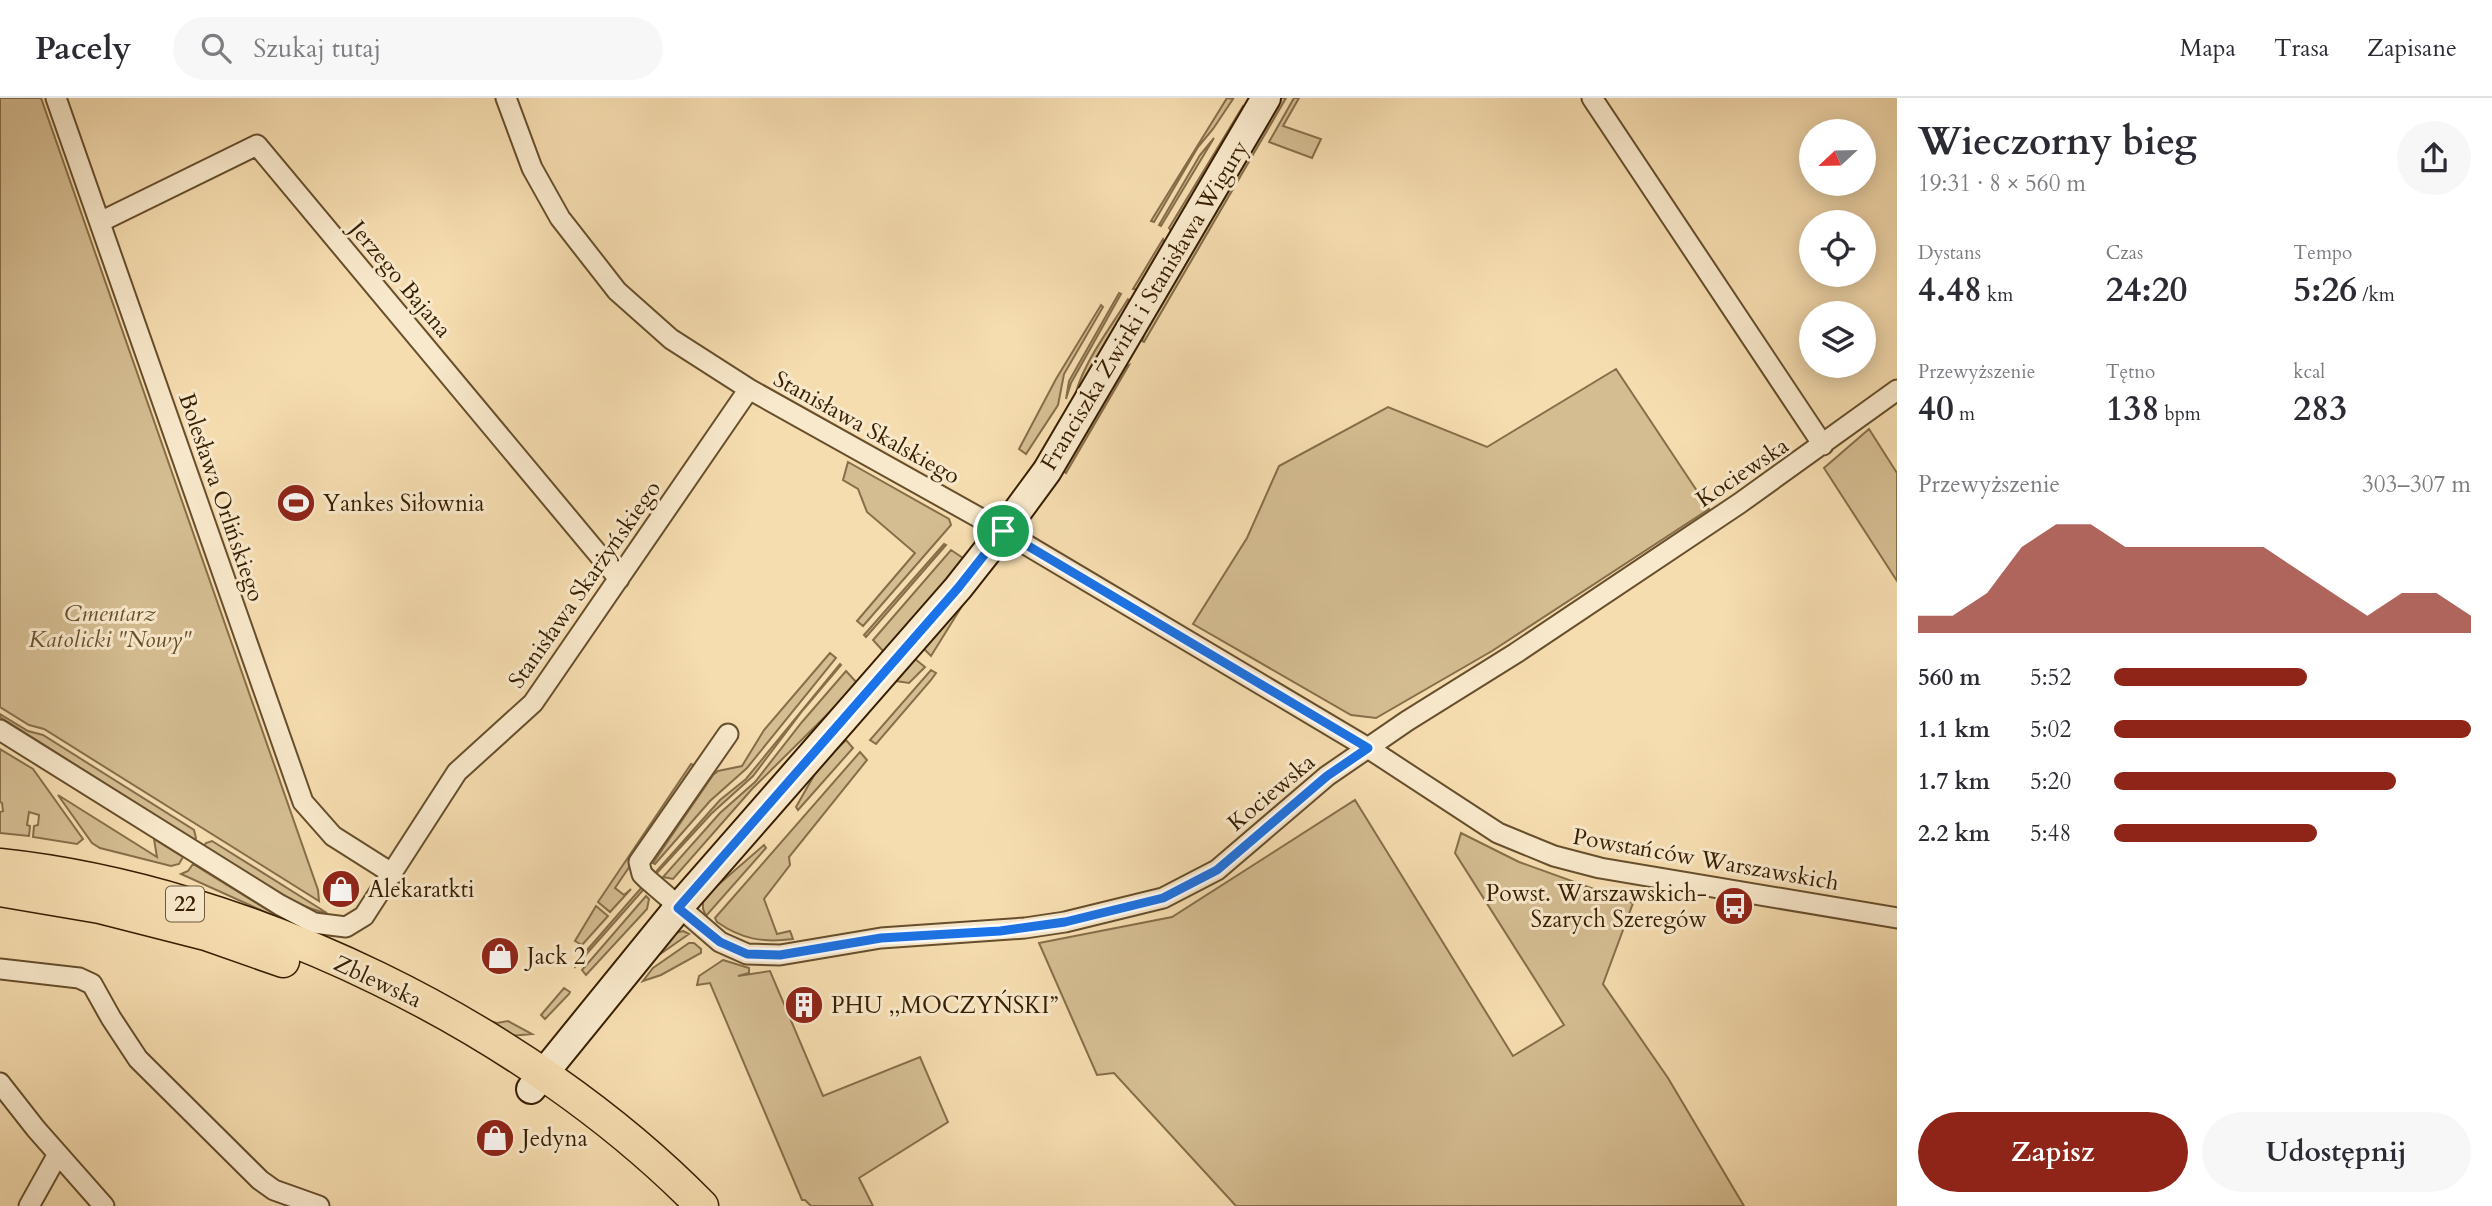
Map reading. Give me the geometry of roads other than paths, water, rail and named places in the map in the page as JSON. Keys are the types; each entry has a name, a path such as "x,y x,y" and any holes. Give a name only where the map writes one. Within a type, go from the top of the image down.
{"main road":[{"name":"Franciszka Żwirki i Stanisława Wigury","path":"536,1082 678,908 942,607 1003,531 1047,471 1266,98"},
{"name":"Zblewska","path":"0,865 93,879 221,915 299,944 426,1003 483,1036 675,1206"},
{"name":"Zblewska","path":"0,890 100,906 206,934 315,972 426,1025 609,1123 675,1179 702,1206"}],"street":[{"name":"Bolesława Orlińskiego","path":"56,98 303,802 333,836 393,874"},
{"name":"Stanisława Skalskiego","path":"506,98 532,168 560,218 617,290 671,339 749,389 1003,531 1368,748"},
{"path":"1592,98 1823,445"},
{"name":"Jerzego Bajana","path":"100,222 257,145 619,579"},
{"name":"Stanisława Skarżyńskiego","path":"0,730 280,905 314,923 345,926 364,916 457,772 533,703 749,389"},
{"name":"Kociewska","path":"729,734 639,862 642,874 678,908 720,942 747,954 780,955 881,938 1000,931 1065,922 1163,898 1217,870 1327,776 1516,653 1823,445 1897,390"},
{"name":"Powstańców Warszawskich","path":"1368,748 1498,833 1554,856 1600,868 1897,918"},
{"path":"0,969 79,978 91,983 138,1059 260,1180 274,1190 319,1206"},
{"path":"0,1083 104,1206"},
{"path":"29,1206 58,1154"}],"place":[{"name":"Yankes Siłownia","path":"296,503"},
{"name":"Alekaratkti","path":"341,889"},
{"name":"Powst. Warszawskich- Szarych Szeregów","path":"1734,906"},
{"name":"Jack 2","path":"500,956"},
{"name":"PHU ,,MOCZYŃSKI”","path":"804,1005"},
{"name":"Jedyna","path":"495,1138"}],"park label":[{"name":"Cmentarz Katolicki \"Nowy\"","path":"110,626"}]}
